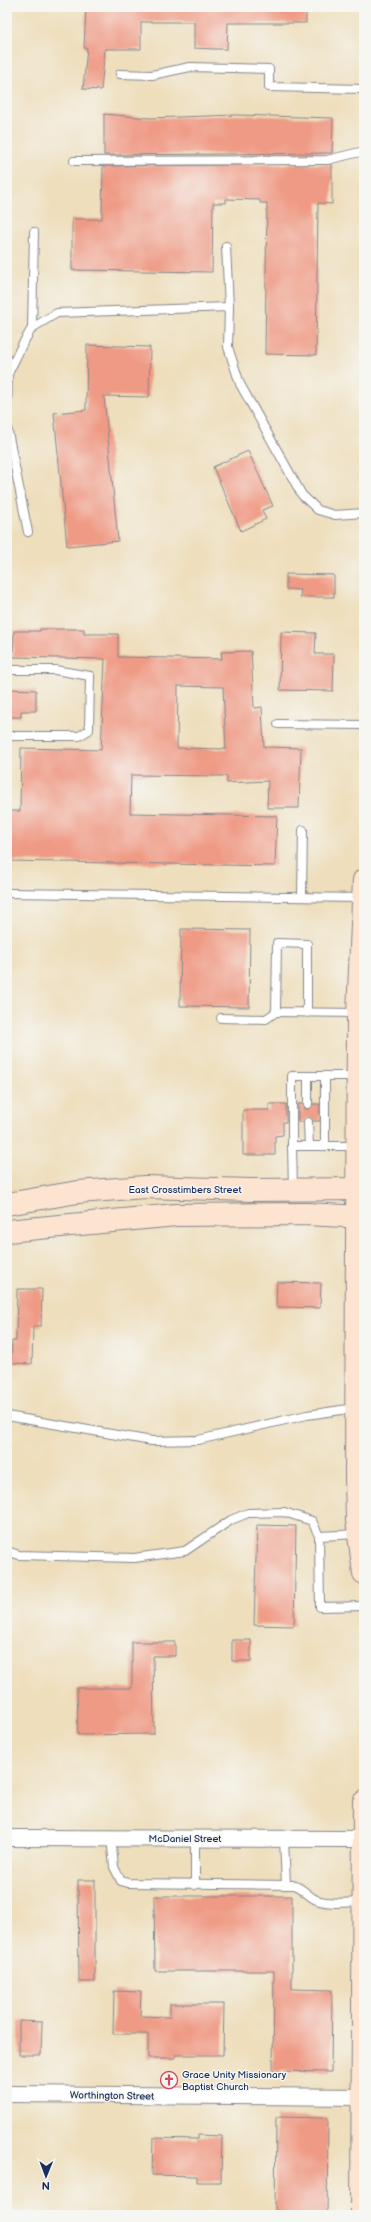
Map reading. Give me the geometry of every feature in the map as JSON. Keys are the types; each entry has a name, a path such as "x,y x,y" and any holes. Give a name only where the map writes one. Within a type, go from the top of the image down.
{"main road":[{"path":"364,892 358,1013 358,1146 361,1216 357,1407 360,1478 359,1534 364,1573"},
{"name":"East Crosstimbers Street","path":"7,1204 86,1192 145,1187 292,1190 361,1189"},
{"path":"83,1222 86,1192"},
{"path":"7,1231 83,1222 176,1215 306,1214 361,1216"},
{"path":"362,2215 364,1802"}],"street":[{"name":"McDaniel Street","path":"7,1838 363,1838"},
{"name":"Worthington Street","path":"7,2094 362,2097"}],"lane":[{"path":"120,74 152,75 190,67 269,69 269,87 364,89"},
{"path":"74,161 327,160 364,151"},
{"path":"7,416 8,374 32,328 34,232"},
{"path":"226,246 228,347 240,384 302,495 318,510 335,514 364,513"},
{"path":"32,328 58,313 228,307"},
{"path":"7,427 28,532"},
{"path":"7,670 55,670 90,676 90,713 89,730 79,736 7,736"},
{"path":"278,724 364,725"},
{"path":"302,897 303,830"},
{"path":"7,893 302,897 364,892"},
{"path":"276,1012 276,944 307,944 307,1013"},
{"path":"221,1018 266,1019 276,1012 358,1013"},
{"path":"292,1190 292,1076 358,1076"},
{"path":"308,1076 308,1104"},
{"path":"325,1076 325,1146"},
{"path":"308,1122 309,1146"},
{"path":"292,1146 358,1146"},
{"path":"7,1416 43,1424 152,1440 198,1440 307,1415 357,1407"},
{"path":"7,1551 19,1554 134,1558 185,1551 231,1520 248,1513 284,1512 312,1521 319,1536 320,1607 364,1606"},
{"path":"319,1536 359,1534"},
{"path":"111,1838 114,1867 121,1880 136,1884 286,1885 301,1887 317,1900 333,1902 363,1902"},
{"path":"195,1838 195,1885"},
{"path":"284,1838 286,1885"}],"building":[{"path":"86,7 306,7 306,23 228,23 227,49 214,49 194,48 194,22 141,22 141,49 105,49 101,90 83,89 87,48 84,48"},
{"path":"104,114 150,118 236,115 333,118 332,153 104,155"},
{"path":"332,164 332,204 318,203 316,355 265,354 267,203 260,203 260,200 226,199 226,203 213,203 212,272 72,270 72,219 102,219 103,166"},
{"path":"87,345 150,347 149,397 104,396 118,541 67,546 54,413 86,410"},
{"path":"248,451 273,506 262,510 266,519 241,531 213,467"},
{"path":"286,574 334,575 334,597 300,597 301,590 286,589"},
{"path":"40,629 84,629 84,634 118,634 118,657 222,659 221,652 251,651 254,708 262,707 264,747 301,748 299,808 267,808 268,781 227,783 227,776 131,775 130,813 277,816 275,866 7,861 7,811 20,811 21,748 101,750 105,659 13,657 14,631 40,631","holes":["178,686 223,687 226,749 177,748"]},
{"path":"281,632 316,633 315,654 334,654 333,691 280,690"},
{"path":"7,689 36,690 36,711 21,711 21,717 7,717"},
{"path":"181,929 250,930 249,1007 180,1006"},
{"path":"269,1104 286,1104 286,1122 283,1122 283,1135 275,1136 275,1155 243,1155 243,1110 269,1110"},
{"path":"298,1104 303,1104 305,1109 308,1109 313,1104 320,1104 320,1121 313,1121 308,1117 303,1122 298,1122"},
{"path":"277,1282 321,1283 320,1308 276,1307"},
{"path":"17,1289 42,1289 41,1326 33,1326 32,1364 11,1363 12,1341 16,1341"},
{"path":"257,1525 296,1526 294,1626 254,1625"},
{"path":"232,1640 251,1640 251,1661 232,1661"},
{"path":"132,1642 175,1642 175,1656 153,1656 154,1734 78,1735 77,1688 132,1688"},
{"path":"78,1880 95,1880 95,1982 79,1982"},
{"path":"154,1896 292,1896 292,1989 332,1990 331,2072 273,2071 274,1971 155,1971"},
{"path":"114,1991 141,1992 140,2016 170,2017 170,2004 224,2004 223,2055 175,2055 175,2058 148,2058 148,2034 113,2034"},
{"path":"19,2021 42,2022 41,2055 19,2055"},
{"path":"276,2117 328,2118 327,2215 275,2215"},
{"path":"198,2135 222,2136 221,2182 197,2182 197,2176 152,2175 153,2138 198,2139"}],"place":[{"name":"Grace Unity Missionary Baptist Church","path":"169,2080"}]}
